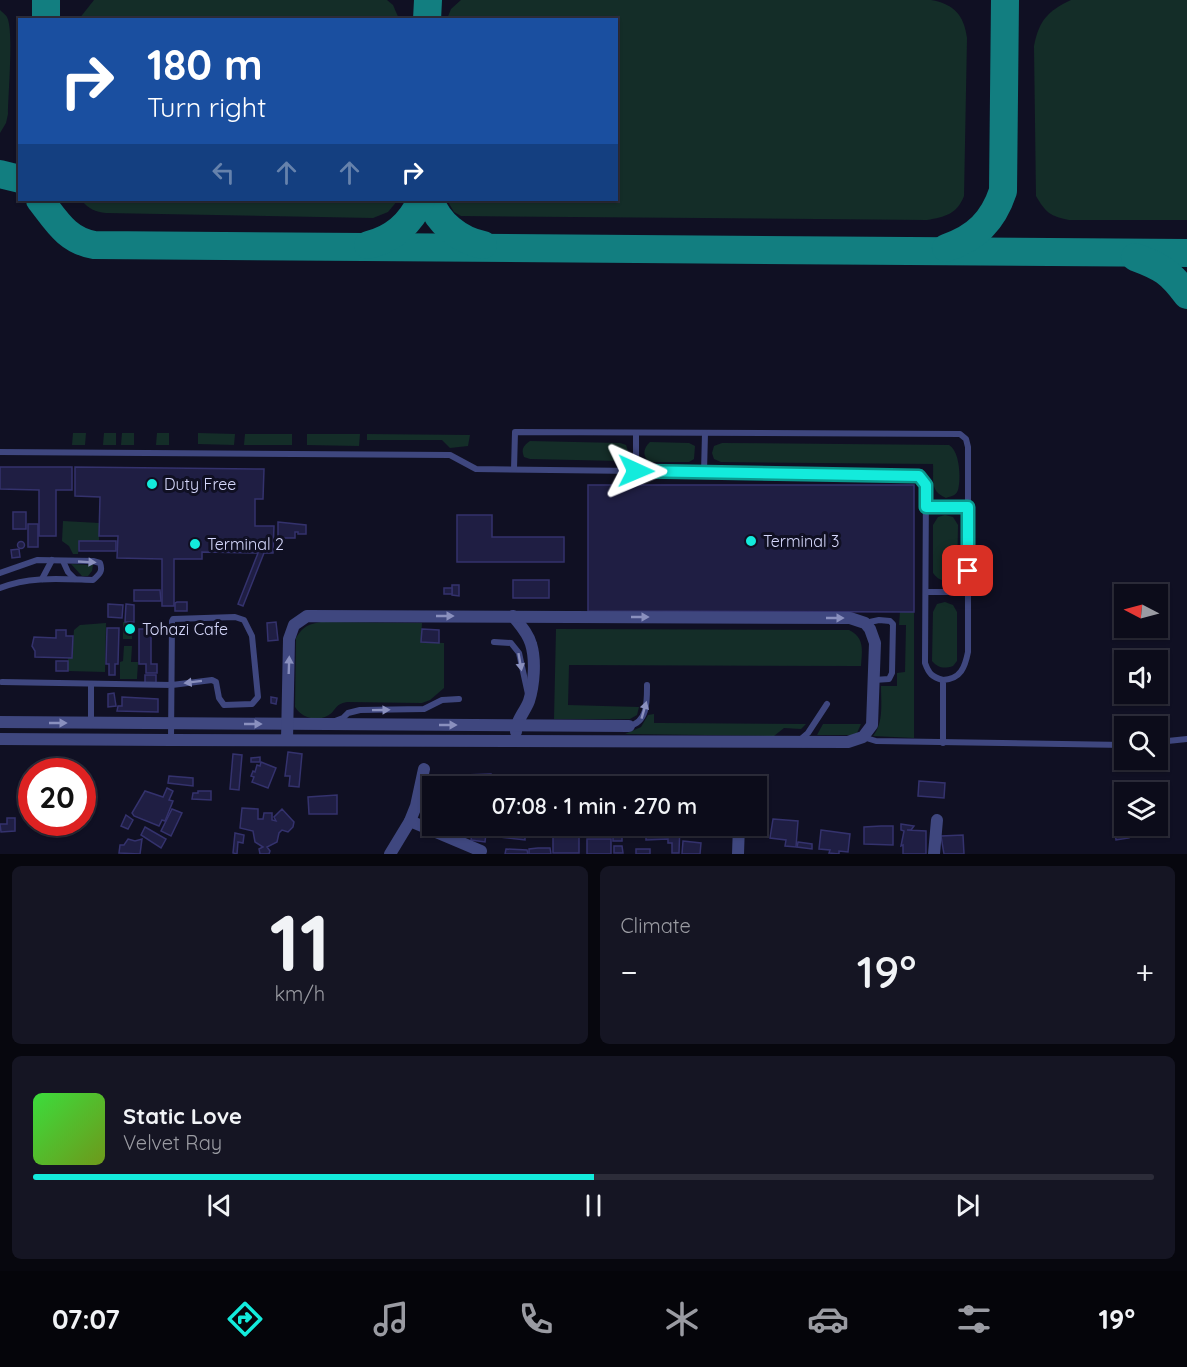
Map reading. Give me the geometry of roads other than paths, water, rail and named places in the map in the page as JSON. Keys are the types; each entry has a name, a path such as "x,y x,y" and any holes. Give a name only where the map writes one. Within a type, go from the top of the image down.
{"street":[{"path":"0,739 848,742 863,737 868,732 873,717 873,636 865,623 850,618 307,616 300,620 291,632 286,740"},
{"path":"513,616 525,630 532,645 533,667 529,700 516,725 516,741"},
{"path":"0,722 629,726"},
{"path":"390,854 410,821 416,806 424,769"},
{"path":"934,854 937,820"},
{"path":"410,821 481,851"},
{"path":"738,854 739,836"}],"lane":[{"path":"0,453 450,455 476,469 912,474 919,476 926,485 925,663 928,673 944,680 951,680 959,675 965,664 968,652 968,447 966,439 960,434 514,432 514,469"},
{"path":"636,433 636,471"},
{"path":"704,472 705,433"},
{"path":"926,507 968,507"},
{"path":"0,573 37,560 100,563 102,568 100,574 93,580 42,579 13,583 0,588"},
{"path":"42,579 52,560"},
{"path":"63,561 68,572 75,579"},
{"path":"926,592 968,592"},
{"path":"2,682 172,685 212,680 216,682 219,698 225,705 252,704 258,697 252,636 244,620 235,617 173,619 172,621 172,685 171,740"},
{"path":"865,623 879,620 890,621 893,624 892,673 889,679 874,680"},
{"path":"494,642 511,643 519,653 529,700"},
{"path":"943,742 944,680"},
{"path":"91,684 91,723"},
{"path":"629,726 643,718 647,685"},
{"path":"326,724 360,710 424,709 442,700 459,699"},
{"path":"792,741 801,739 808,733 827,704"},
{"path":"863,737 876,741 1114,745"},
{"path":"1168,741 1187,739"}],"place":[{"name":"Duty Free","path":"152,484"},
{"name":"Terminal 3","path":"751,541"},
{"name":"Terminal 2","path":"195,544"},
{"name":"Tohazi Cafe","path":"130,629"}]}
